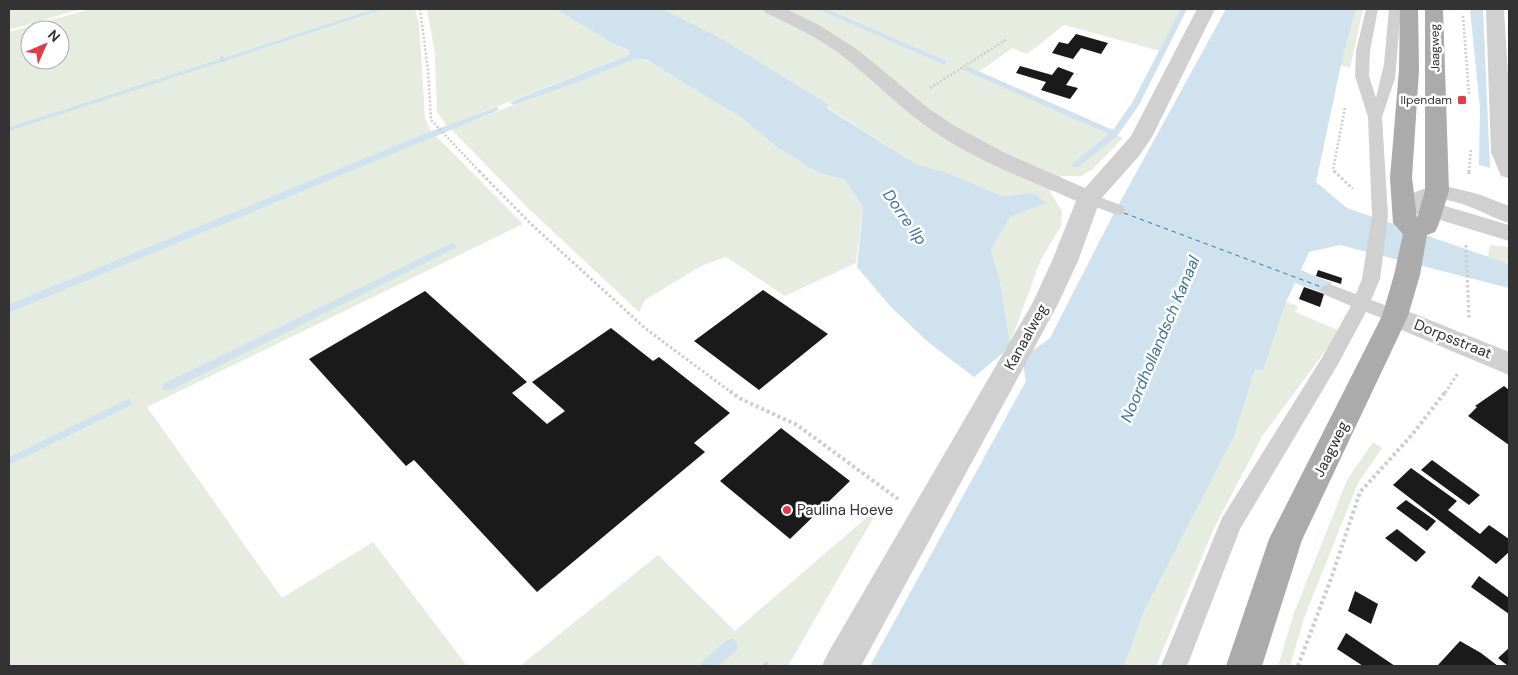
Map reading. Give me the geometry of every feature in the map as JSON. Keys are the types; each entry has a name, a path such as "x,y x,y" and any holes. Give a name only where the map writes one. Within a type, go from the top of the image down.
{"main road":[{"name":"Jaagweg","path":"1409,9 1409,70 1401,178 1405,204 1405,223 1416,231"},
{"name":"Jaagweg","path":"1416,231 1426,226 1434,200 1434,9"},
{"name":"Jaagweg","path":"1244,666 1286,539 1395,316 1410,264 1416,231"}],"street":[{"path":"772,9 826,37 850,53 909,103 947,131 973,145 1089,198"},
{"name":"Kanaalweg","path":"842,666 1045,304 1065,261 1089,198 1141,137 1206,9"},
{"path":"1495,9 1502,152 1509,171"},
{"path":"1405,204 1434,200 1470,199 1509,214"},
{"path":"1434,200 1509,233"},
{"name":"Dorpsstraat","path":"1395,316 1468,345 1509,364"}],"lane":[{"path":"1174,666 1230,525 1330,361 1371,279 1380,216 1376,117 1362,76 1363,51 1372,9"},
{"path":"1376,117 1384,101 1393,45 1395,9"},
{"path":"1089,198 1116,210"},
{"path":"1329,290 1395,316"}],"path":[{"path":"420,9 428,70 431,120 532,225 646,329 739,398 797,425 925,519"},
{"path":"1461,9 1465,25 1470,98"},
{"path":"909,103 1007,39"},
{"path":"221,58 224,61"},
{"path":"1343,126 1333,170 1357,192"},
{"path":"1470,199 1469,176 1472,146"},
{"path":"1298,666 1332,576 1360,492 1411,436 1448,389 1462,366 1468,345 1469,311 1466,249"},
{"path":"765,666 767,664 770,666"}],"shaded area":[{"path":"9,9 81,9 43,20 20,20 20,27 9,30"},
{"path":"90,9 374,9 9,127 9,32 20,29 20,70 70,70 70,20 51,20"},
{"path":"384,9 415,9 419,24 425,118 431,131 9,304 9,130"},
{"path":"427,9 556,9 610,42 631,52 629,55 447,126 437,112 435,54"},
{"path":"662,9 817,9 944,64 947,61 827,9 1182,9 1160,51 1064,25 1027,54 1012,48 976,74 1123,138 1093,169 1081,176 1061,176 1050,192 1062,211 1061,226 1041,259 1010,343 1000,281 991,250 1010,217 1045,203 1034,193 1002,196 948,173 916,164 827,107 828,104 717,36"},
{"path":"1356,9 1363,9 1350,68 1341,65"},
{"path":"635,59 644,59 742,118 778,148 817,172 845,180 863,207 856,263 785,296 726,257 701,266 645,300 639,312 527,207 451,129"},
{"path":"436,136 523,224 147,407 282,598 373,542 467,666 9,666 9,465 132,405 130,399 9,457 9,313"},
{"path":"1490,245 1509,247 1509,264 1488,258"},
{"path":"1286,302 1298,306 1295,312 1340,331 1263,435 1214,528 1156,666 1124,666 1145,609 1244,401 1255,369 1263,371"},
{"path":"1373,442 1382,448 1358,483 1304,618 1290,666 1278,666 1294,613 1347,480"},
{"path":"880,506 788,666 520,666 658,555 735,631"}],"water":[{"path":"374,9 384,9 9,131 9,127"},
{"name":"Dorre Ilp","path":"556,9 662,9 717,36 828,104 827,108 916,164 948,173 1002,196 1034,193 1046,203 1010,217 991,250 1000,281 1010,343 1004,352 974,377 928,342 890,306 857,267 863,207 845,180 817,172 778,148 742,118 645,59 635,59 513,105 510,102 629,55 630,51 610,42"},
{"path":"817,9 827,9 947,61 945,65"},
{"name":"Noordhollandsch Kanaal","path":"1226,9 1356,9 1341,65 1316,182 1347,208 1509,264 1509,288 1340,245 1309,252 1301,270 1332,283 1327,294 1295,283 1286,302 1263,371 1255,369 1234,436 1145,609 1124,666 870,666 1026,381 1023,364 1031,352 1050,338 1113,215"},
{"path":"1470,9 1483,9 1490,168 1479,165 1480,108"},
{"path":"497,107 499,110 9,313 9,304 421,135"},
{"path":"130,398 132,405 9,465 9,457"}],"building":[{"path":"1076,34 1108,43 1101,54 1081,48 1073,59 1052,53 1059,42 1068,44"},
{"path":"1020,66 1052,75 1058,67 1074,73 1066,85 1078,88 1070,99 1041,90 1046,82 1016,73"},
{"path":"1318,270 1342,278 1341,284 1316,276"},
{"path":"1304,287 1324,294 1320,307 1299,299"},
{"path":"763,290 828,334 759,390 694,341"},
{"path":"425,291 527,382 512,393 547,424 565,411 532,382 611,328 653,361 659,357 730,413 694,443 705,452 537,592 414,460 406,466 309,359"},
{"path":"1504,386 1509,390 1509,445 1468,416 1477,407 1475,406"},
{"name":"Paulina Hoeve","path":"781,428 850,481 790,539 720,481"},
{"path":"1432,460 1480,495 1469,505 1421,470"},
{"path":"1411,468 1457,501 1448,510 1480,534 1489,525 1509,539 1509,552 1496,564 1393,485"},
{"path":"1406,500 1436,521 1427,531 1396,508"},
{"path":"1397,529 1426,552 1416,562 1385,538"},
{"path":"1479,576 1509,598 1509,614 1471,587"},
{"path":"1355,591 1378,604 1371,624 1348,611"},
{"path":"1346,633 1395,666 1363,666 1337,649"},
{"path":"1460,641 1481,653 1498,666 1438,665"},
{"path":"1509,648 1509,666 1508,666 1498,658"}],"waterway":[{"path":"1114,134 1136,103 1184,9"},
{"path":"966,69 1114,134"},
{"path":"1075,165 1114,134"},
{"path":"167,387 452,246"},
{"path":"708,666 731,646"}],"ferry route":[{"path":"1124,213 1324,288"}],"place":[{"name":"Ilpendam","path":"1462,100"},
{"name":"Paulina Hoeve","path":"787,510"}]}
